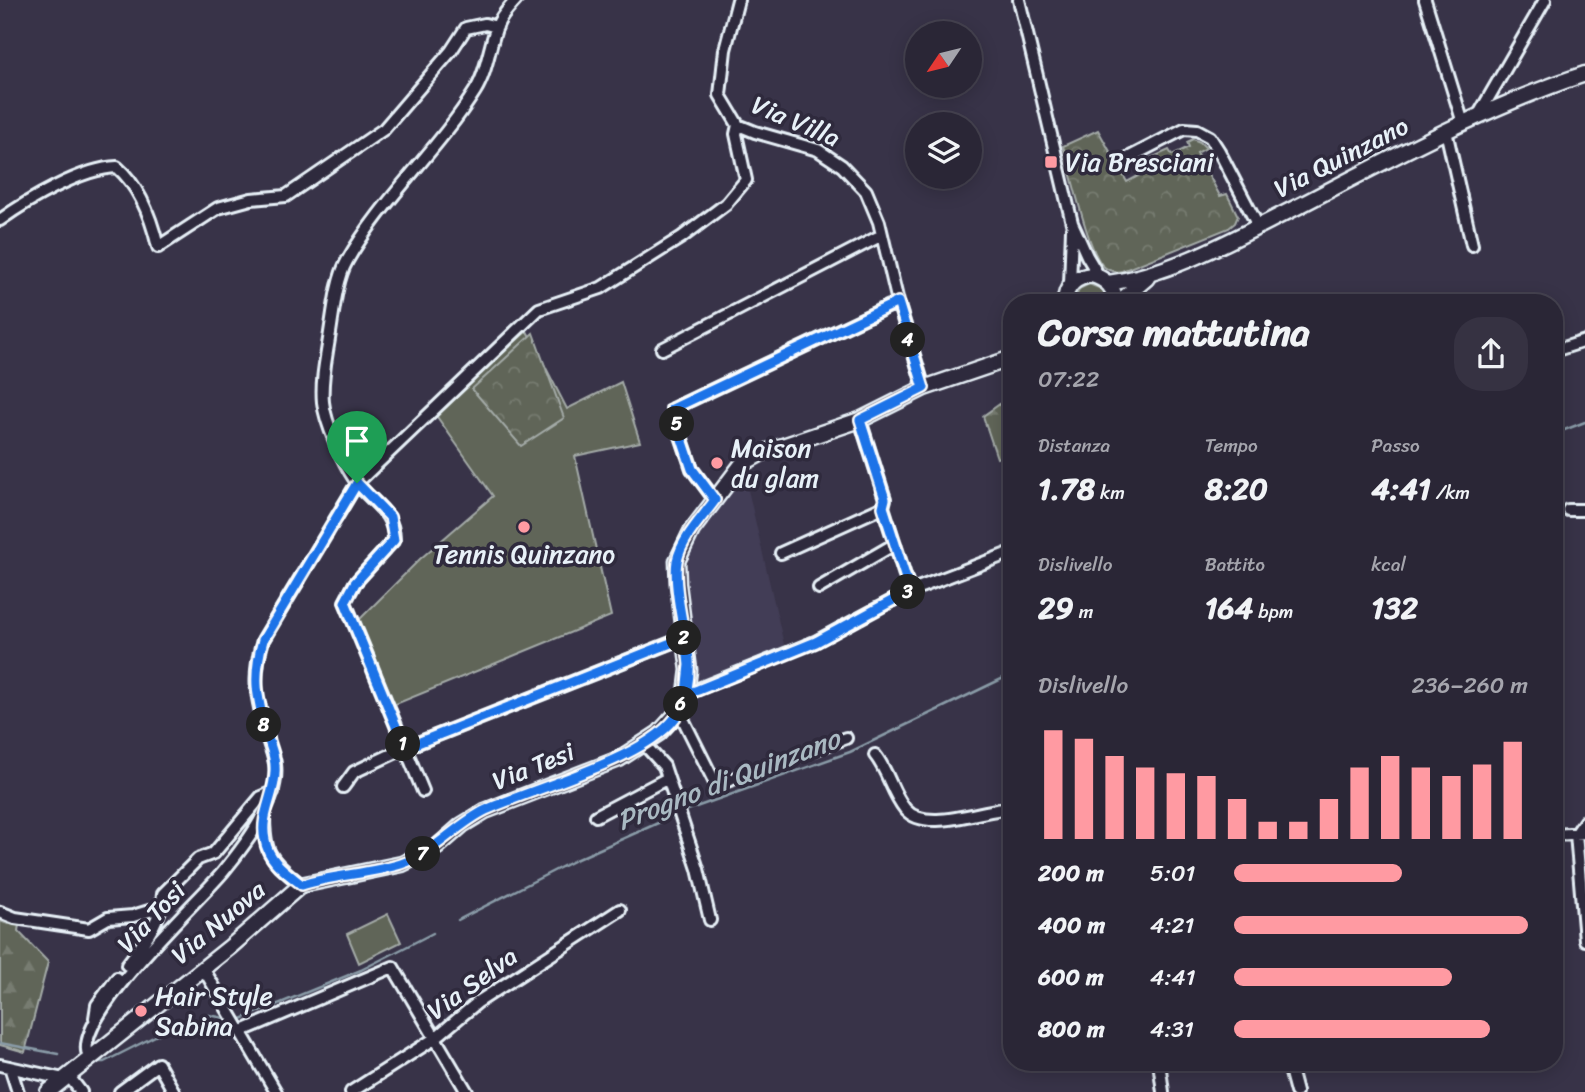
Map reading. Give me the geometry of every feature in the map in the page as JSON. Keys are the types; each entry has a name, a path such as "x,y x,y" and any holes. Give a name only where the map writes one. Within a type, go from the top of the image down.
{"street":[{"path":"423,791 345,602 355,583 394,540 390,517 357,483 343,460 323,403 324,371 331,325 346,263 368,229 477,88 497,27 516,0"},
{"name":"Via Villa","path":"738,0 725,50 720,95 738,125 818,150 842,166 866,191 879,222 898,302 924,388"},
{"path":"1019,0 1072,223 1087,256 1104,280"},
{"path":"1425,0 1463,123"},
{"path":"1478,116 1545,0"},
{"path":"0,220 20,206 91,171 117,167 129,177 152,221 158,247 218,208 251,199 286,196 384,129 451,51 466,28 485,24 497,27"},
{"name":"Via Quinzano","path":"1068,294 1083,276 1124,281 1217,247 1463,123 1585,74"},
{"name":"Via Tosi","path":"89,1057 86,1045 96,1020 135,966 222,873 264,814 272,792 275,766 255,683 257,659 263,640 357,483 539,309 601,288 682,237 726,204 746,180 736,134 738,125"},
{"name":"Via Quinzano","path":"1124,160 1184,129 1197,130 1210,137 1219,151 1259,228"},
{"name":"Via Quinzano","path":"1446,131 1472,245"},
{"path":"1066,294 1072,258 1072,223"},
{"path":"662,349 882,235"},
{"name":"Via Quinzano","path":"1127,294 1156,271"},
{"name":"Via Quinzano","path":"1104,280 1114,294"},
{"path":"715,500 692,469 672,409 898,302"},
{"path":"1563,348 1585,341"},
{"name":"Via Tesi","path":"302,885 402,864 437,847 462,825 485,811 619,759 659,733 680,711 686,694 689,665 677,561 692,530 743,464 762,453 860,420 924,388 1003,361"},
{"path":"860,420 885,499 883,507 910,591"},
{"path":"781,553 883,507"},
{"path":"1568,510 1585,510"},
{"path":"819,588 895,544"},
{"path":"686,694 816,642 910,591 1003,555"},
{"path":"343,786 354,772 405,748 686,637"},
{"path":"680,711 716,785 846,738"},
{"path":"643,743 664,766 698,869 710,920"},
{"path":"875,755 899,800 915,818 944,820 1003,809"},
{"path":"596,816 668,778"},
{"path":"96,1020 94,1014 97,1005 150,934 162,907 163,894 198,859 214,853 261,797 272,792"},
{"name":"Via Tosi","path":"264,814 264,839 269,854 277,865 302,885"},
{"path":"1585,821 1581,833 1585,940"},
{"path":"1563,834 1581,833"},
{"name":"Via Nuova","path":"48,1092 257,925 302,885"},
{"path":"0,912 16,918 89,929 108,918 133,916 162,907"},
{"name":"Via Selva","path":"351,1092 434,1039 478,1002 620,910"},
{"path":"240,1028 393,967 467,1092"},
{"path":"203,968 276,1092"},
{"path":"120,1092 158,1064 174,1092"},
{"path":"5,1066 65,1077 81,1092"},
{"path":"5,1066 18,1092"},
{"path":"1160,1071 1164,1092"},
{"path":"1290,1071 1296,1092"}],"shaded area":[{"path":"745,477 785,649 751,661 698,690 698,666 687,578 678,568 687,570 689,557 700,535 727,494"}],"green space":[{"path":"1098,130 1127,182 1142,174 1151,158 1169,150 1172,155 1189,147 1187,142 1193,139 1200,142 1206,148 1197,153 1220,196 1227,194 1238,216 1235,223 1229,228 1122,271 1107,269 1096,256 1063,146"},
{"path":"1089,284 1104,290 1105,294 1077,294 1079,289"},
{"name":"Tennis Quinzano","path":"527,331 567,409 621,382 640,442 575,456 611,616 391,706 358,621 420,559 493,496 435,414"},
{"path":"533,333 564,418 521,446 472,389"},
{"path":"1003,402 1003,456 997,458 983,416"},
{"path":"388,914 401,942 359,963 347,934"},
{"path":"20,919 18,931 48,962 25,1052 0,1045 0,921 8,924"}],"waterway":[{"name":"Progno di Quinzano","path":"1563,431 1585,422"},
{"name":"Progno di Quinzano","path":"682,812 850,752 1003,678"},
{"name":"Progno di Quinzano","path":"458,920 575,860 676,815"},
{"path":"239,1020 361,970 433,933"},
{"path":"96,1062 104,1062 175,1026 202,1020 209,1015 229,1019"},
{"path":"0,1043 58,1054"}],"place":[{"name":"Via Bresciani","path":"1051,162"},
{"name":"Maison du glam","path":"717,463"},
{"name":"Tennis Quinzano","path":"524,527"},
{"name":"Hair Style Sabina","path":"141,1011"}],"route":[{"path":"357,483 263,640 257,659 255,683 275,766 272,792 264,814 264,839 269,854 277,865 302,885 402,864 421,856 485,811 619,759 659,733 680,711 686,694 689,670 689,660 677,561 692,530 715,500 692,469 672,409 898,302 924,388 860,420 885,499 883,507 910,591 816,642 686,694 689,660 686,637 405,748 345,602 355,583 394,540 390,517 357,483"}]}
